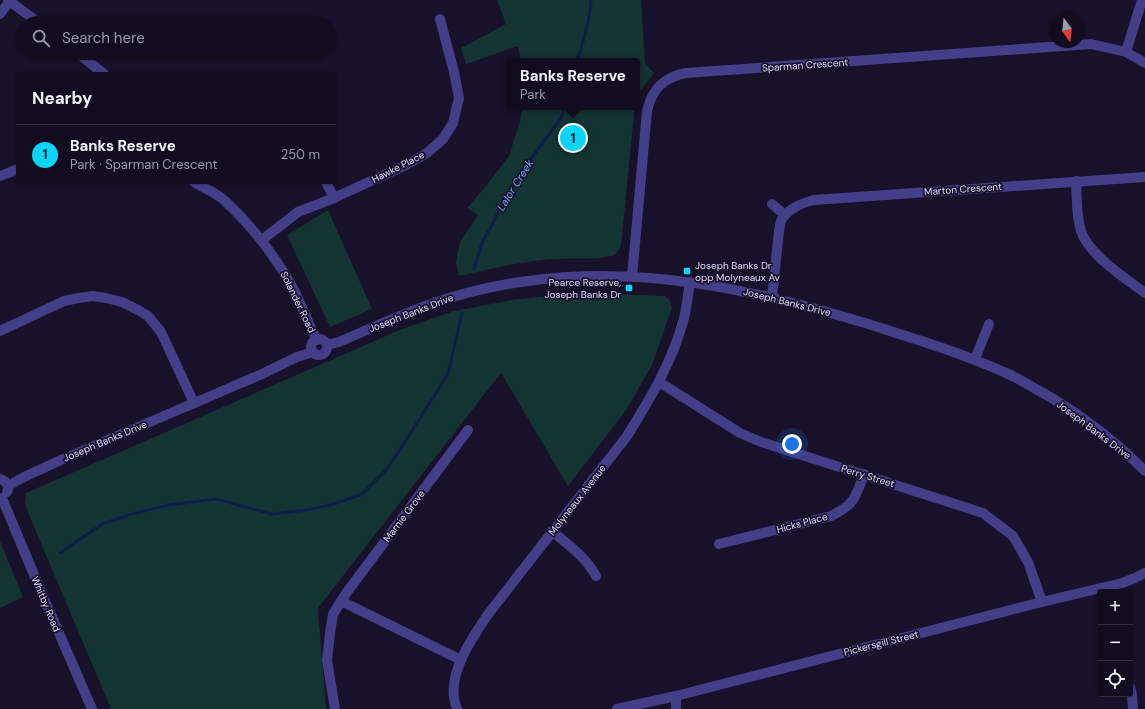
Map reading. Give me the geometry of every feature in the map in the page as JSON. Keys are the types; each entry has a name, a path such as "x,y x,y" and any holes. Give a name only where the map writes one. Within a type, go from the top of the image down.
{"street":[{"path":"1126,52 1142,0"},
{"path":"0,14 9,1 29,16"},
{"name":"Hawke Place","path":"262,240 298,212 334,198 406,165 427,153 443,139 453,123 459,98 454,72 440,19"},
{"name":"Sparman Crescent","path":"632,277 647,111 650,101 656,91 668,78 686,73 1092,44 1126,52 1145,63"},
{"path":"87,60 102,72"},
{"path":"0,176 16,169"},
{"name":"Marton Crescent","path":"786,215 795,207 814,200 1145,177"},
{"path":"1076,181 1078,217 1081,232 1089,247 1108,265 1145,293"},
{"name":"Solander Road","path":"197,184 224,200 262,240 284,272 317,340"},
{"path":"327,184 334,198"},
{"path":"772,204 786,215 781,221 779,231 772,297"},
{"name":"Joseph Banks Drive","path":"327,345 339,342 432,303 478,290 527,281 574,276 632,277 720,286 804,305 858,321 952,351 1006,372 1064,405 1084,419 1128,454 1145,471"},
{"name":"Molyneaux Avenue","path":"457,709 454,697 455,682 461,660 470,641 489,613 626,436 643,411 672,354 684,319 690,282"},
{"path":"0,331 71,300 93,296 122,302 148,316 161,332 194,403"},
{"path":"975,359 989,324"},
{"path":"317,340 322,340 327,345 325,354 317,355 313,352 311,346 314,341 317,340"},
{"name":"Joseph Banks Drive","path":"4,483 24,477 297,357 313,352"},
{"name":"Perry Street","path":"659,382 740,432 760,442 983,513 1013,536 1028,562 1042,602"},
{"name":"Marnie Grove","path":"335,709 327,660 333,614 468,430"},
{"name":"Hicks Place","path":"719,544 831,516 842,511 856,496 864,474"},
{"path":"1,498 6,495 8,491 4,483"},
{"name":"Whitby Road","path":"1,498 92,709"},
{"path":"552,531 580,554 596,576"},
{"name":"Pickersgill Street","path":"1108,589 1145,573"},
{"name":"Pickersgill Street","path":"616,709 676,696 1042,602 1097,592"},
{"path":"341,602 461,660"},
{"path":"676,696 676,709"},
{"path":"1132,697 1133,709"}],"green space":[{"path":"497,0 641,0 645,63 654,73 640,92 640,58 520,58 518,46 466,64 461,48 506,24"},
{"path":"522,110 635,110 621,246 615,255 608,257 542,260 459,276 456,262 460,242 478,215 467,208 509,156 520,121"},
{"path":"328,210 372,309 330,327 287,235"},
{"path":"567,294 665,296 670,301 672,308 652,365 627,409 568,486 501,373 318,608 326,709 111,709 27,510 25,503 26,493 402,329 454,311 512,300"},
{"path":"0,541 23,597 0,608"}],"waterway":[{"name":"Lalor Creek","path":"578,58 588,23 591,0"},
{"name":"Lalor Creek","path":"474,269 483,240 502,203 524,168 561,118 564,110"},
{"path":"60,553 102,524 132,514 169,505 216,499 272,514 307,510 334,504 362,494 387,469 448,374 462,313"}],"place":[{"name":"Banks Reserve","path":"573,138"},
{"name":"Joseph Banks Dr opp Molyneaux Av","path":"687,271"},
{"name":"Pearce Reserve, Joseph Banks Dr","path":"629,288"}]}
